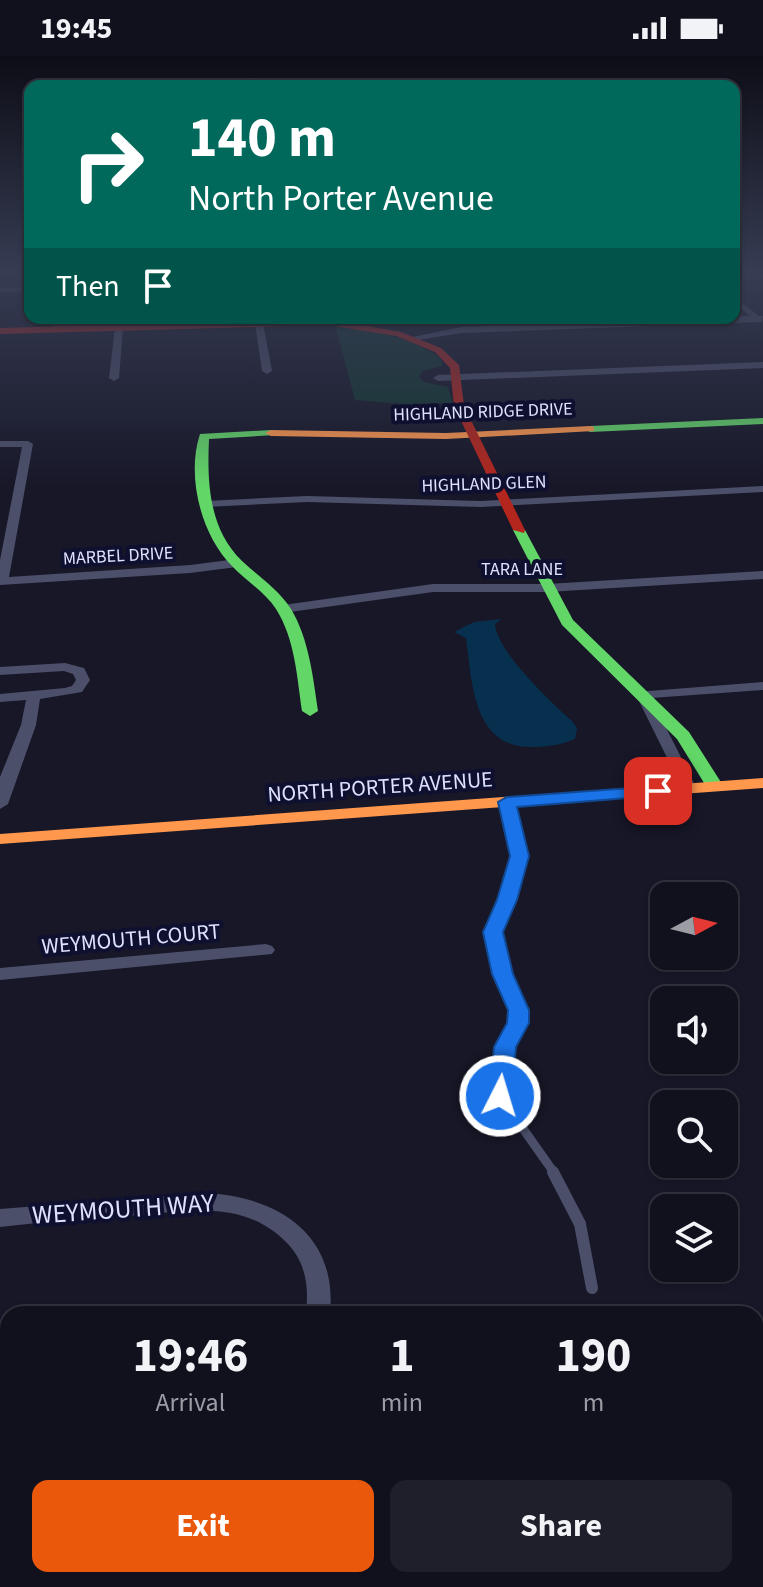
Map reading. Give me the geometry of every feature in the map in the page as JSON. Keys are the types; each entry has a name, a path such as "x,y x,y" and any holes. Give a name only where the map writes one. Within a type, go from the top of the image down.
{"street":[{"path":"114,378 117,344"},
{"path":"263,344 267,371"},
{"path":"425,344 445,355 455,367 447,378"},
{"path":"447,378 763,365"},
{"path":"447,378 505,503 567,622 683,736 715,787"},
{"name":"HIGHLAND RIDGE DRIVE","path":"206,504 204,436 296,432 473,435 763,421"},
{"path":"0,444 28,444 1,581"},
{"name":"HIGHLAND GLEN","path":"206,504 307,499 426,505 505,503 763,489"},
{"path":"206,504 217,539 283,609 301,649 310,711"},
{"name":"MARBEL DRIVE","path":"1,581 190,569 237,563"},
{"name":"TARA LANE","path":"283,609 433,588 547,588 763,575"},
{"path":"0,671 65,667 83,675 77,689 33,697 0,698"},
{"path":"644,698 763,686"},
{"path":"0,804 6,775 30,725 33,697"},
{"path":"644,698 689,789"},
{"name":"NORTH PORTER AVENUE","path":"0,839 763,783"},
{"name":"WEYMOUTH COURT","path":"0,974 266,950"},
{"name":"WEYMOUTH WAY","path":"0,1218 186,1202 220,1201 249,1207 270,1214 290,1230 307,1250 319,1273 318,1306"}],"lane":[{"path":"507,802 519,856 507,900 493,932 502,974 518,1010 518,1023 505,1047 500,1096 559,1181 580,1224 592,1288"}],"green space":[{"path":"340,344 417,345 442,360 442,366 422,371 419,377 424,382 448,387 453,403 404,404 355,400"}],"water":[{"path":"502,619 495,624 505,648 526,676 572,721 577,728 575,739 543,747 512,744 498,737 487,725 474,692 466,638 454,632 474,622"}],"traffic: fast":[{"path":"590,429 763,421"},
{"path":"271,433 204,436 202,470 205,504 209,520 224,550 284,610 302,659 310,711"},
{"path":"519,530 567,622 683,736 715,787"}],"traffic: slow":[{"path":"271,433 446,436 590,429"},
{"path":"0,839 763,783"}],"traffic: jam":[{"path":"424,344 438,350 455,367 459,406 519,530"}],"route":[{"path":"500,1096 505,1047 518,1023 518,1010 502,974 493,932 507,900 519,856 507,802 658,791"}]}
